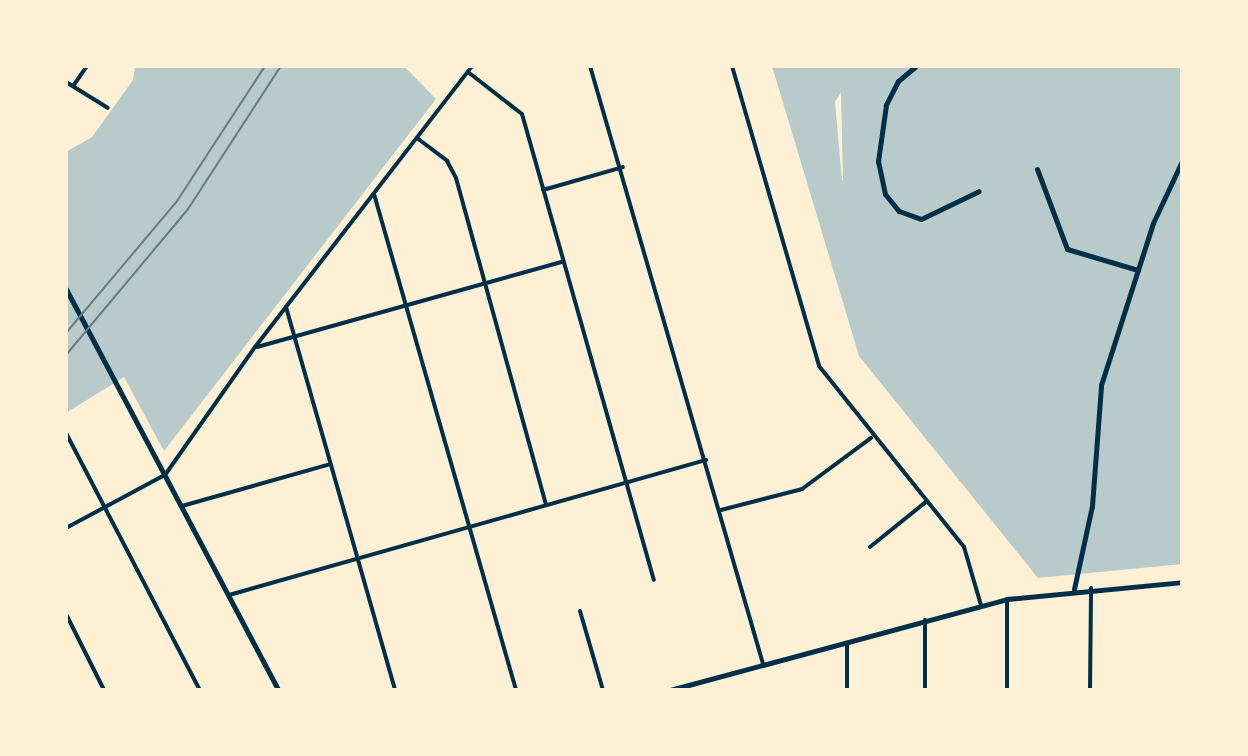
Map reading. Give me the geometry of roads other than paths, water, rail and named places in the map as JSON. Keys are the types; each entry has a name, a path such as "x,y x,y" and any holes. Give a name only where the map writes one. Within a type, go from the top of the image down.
{"street":[{"path":"73,86 87,66"},
{"path":"66,528 165,475 255,347 472,66"},
{"path":"590,66 623,167 764,666"},
{"path":"732,66 809,342 819,366 872,437 964,547 981,605"},
{"path":"916,66 898,81 886,105 878,161 885,194 899,211 921,219 979,191"},
{"path":"468,72 522,114 654,580"},
{"path":"66,82 108,108"},
{"path":"417,138 452,169 546,505"},
{"path":"1074,589 1092,506 1101,385 1138,270 1182,161"},
{"path":"543,190 623,167"},
{"path":"1037,169 1067,249 1138,270"},
{"path":"374,194 516,690"},
{"path":"255,347 562,262"},
{"path":"66,289 278,690"},
{"path":"286,307 395,690"},
{"path":"66,433 200,690"},
{"path":"721,510 802,489 872,437"},
{"path":"229,595 706,460"},
{"path":"182,506 330,463"},
{"path":"870,547 927,501"},
{"path":"670,690 1007,599 1074,589 1182,582"},
{"path":"1090,690 1091,588"},
{"path":"1007,599 1007,690"},
{"path":"580,611 603,690"},
{"path":"66,614 69,627 104,690"},
{"path":"925,620 925,690"},
{"path":"847,644 847,690"}],"railway":[{"path":"66,333 177,201 265,66"},
{"path":"66,355 188,209 281,66"}]}
